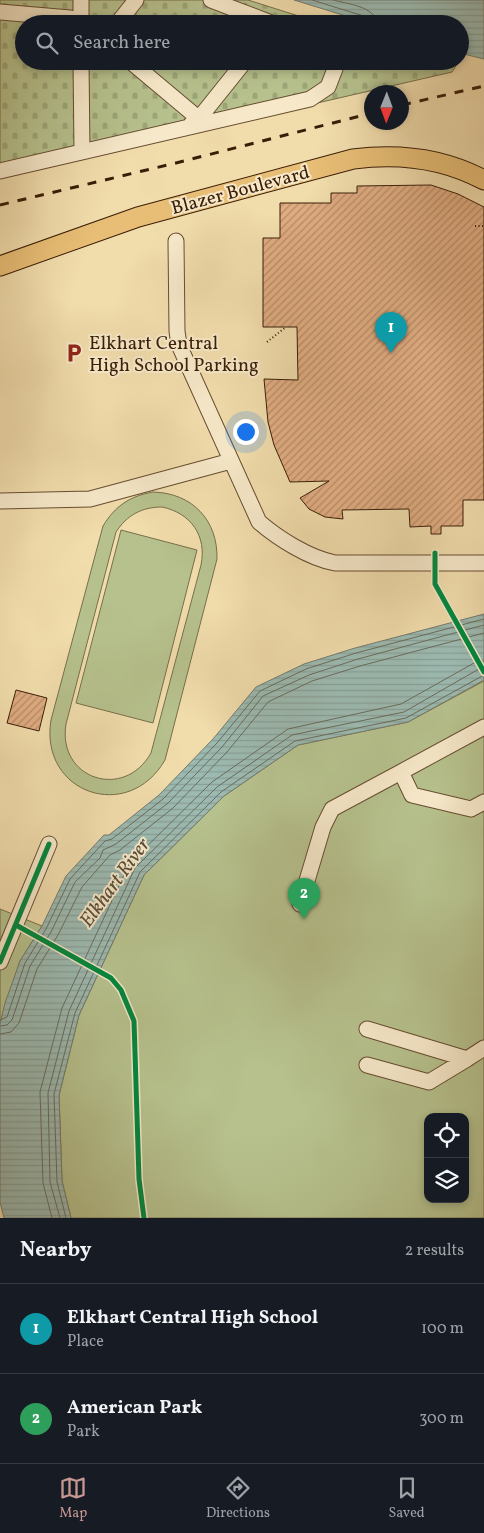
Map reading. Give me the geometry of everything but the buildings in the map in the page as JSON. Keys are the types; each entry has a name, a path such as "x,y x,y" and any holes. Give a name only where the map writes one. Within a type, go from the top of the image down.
{"main road":[{"name":"Blazer Boulevard","path":"0,266 138,217 353,159 376,156 426,159 449,165 484,180"}],"street":[{"path":"81,0 82,15"},
{"path":"124,15 136,0"},
{"path":"211,0 249,15"},
{"path":"0,12 35,15"},
{"path":"81,70 82,152"},
{"path":"139,70 192,123"},
{"path":"192,123 237,70"},
{"path":"0,171 192,123 310,99 328,87 335,70"},
{"path":"176,241 177,332 179,345 259,522 270,531 325,561 335,563 484,563"},
{"path":"0,501 90,499 230,461"},
{"path":"300,904 323,827 332,809 484,726"},
{"path":"401,772 412,795 471,809 484,802"},
{"path":"0,962 49,844"},
{"path":"367,1029 466,1059"},
{"path":"367,1065 429,1082 484,1048"}],"path":[{"path":"475,226 484,226"},
{"path":"267,342 286,327"}],"green space":[{"path":"0,0 248,0 296,15 15,15 15,70 453,70 452,72 396,85 364,85 364,92 0,176"},
{"path":"153,492 180,497 200,511 213,532 217,559 165,760 149,780 130,791 110,795 90,791 72,782 59,766 51,745 51,720 103,526 124,503","holes":["155,507 172,510 189,520 195,527 202,545 202,554 201,565 151,753 139,768 125,776 110,779 95,777 82,770 72,758 66,743 66,724 116,532 125,521 142,510"]},
{"path":"121,530 197,550 153,723 76,703"},
{"path":"484,681 484,1218 71,1218 62,1181 59,1095 79,1015 144,875 224,796 298,745 408,722"},
{"path":"0,909 42,926 20,961 0,1024"}],"water":[{"path":"294,0 484,0 484,59 469,55 469,15 343,15"},
{"name":"Elkhart River","path":"484,614 484,680 408,722 298,745 224,796 144,875 79,1015 59,1095 62,1181 71,1218 4,1218 0,1202 0,1024 5,1003 20,961 42,926 66,876 104,835 109,835 159,795 213,739 256,687 304,664 355,648"}],"railway":[{"path":"409,103 484,86"},
{"path":"0,205 364,115"}],"cycle path":[{"path":"435,553 435,584 484,672"},
{"path":"0,962 49,844"},
{"path":"16,925 111,978 121,990 134,1021 139,1179 144,1218"}],"place":[{"name":"Elkhart Central High School Parking","path":"74,353"},
{"name":"Elkhart Central High School","path":"391,353"},
{"name":"American Park","path":"304,919"}]}
